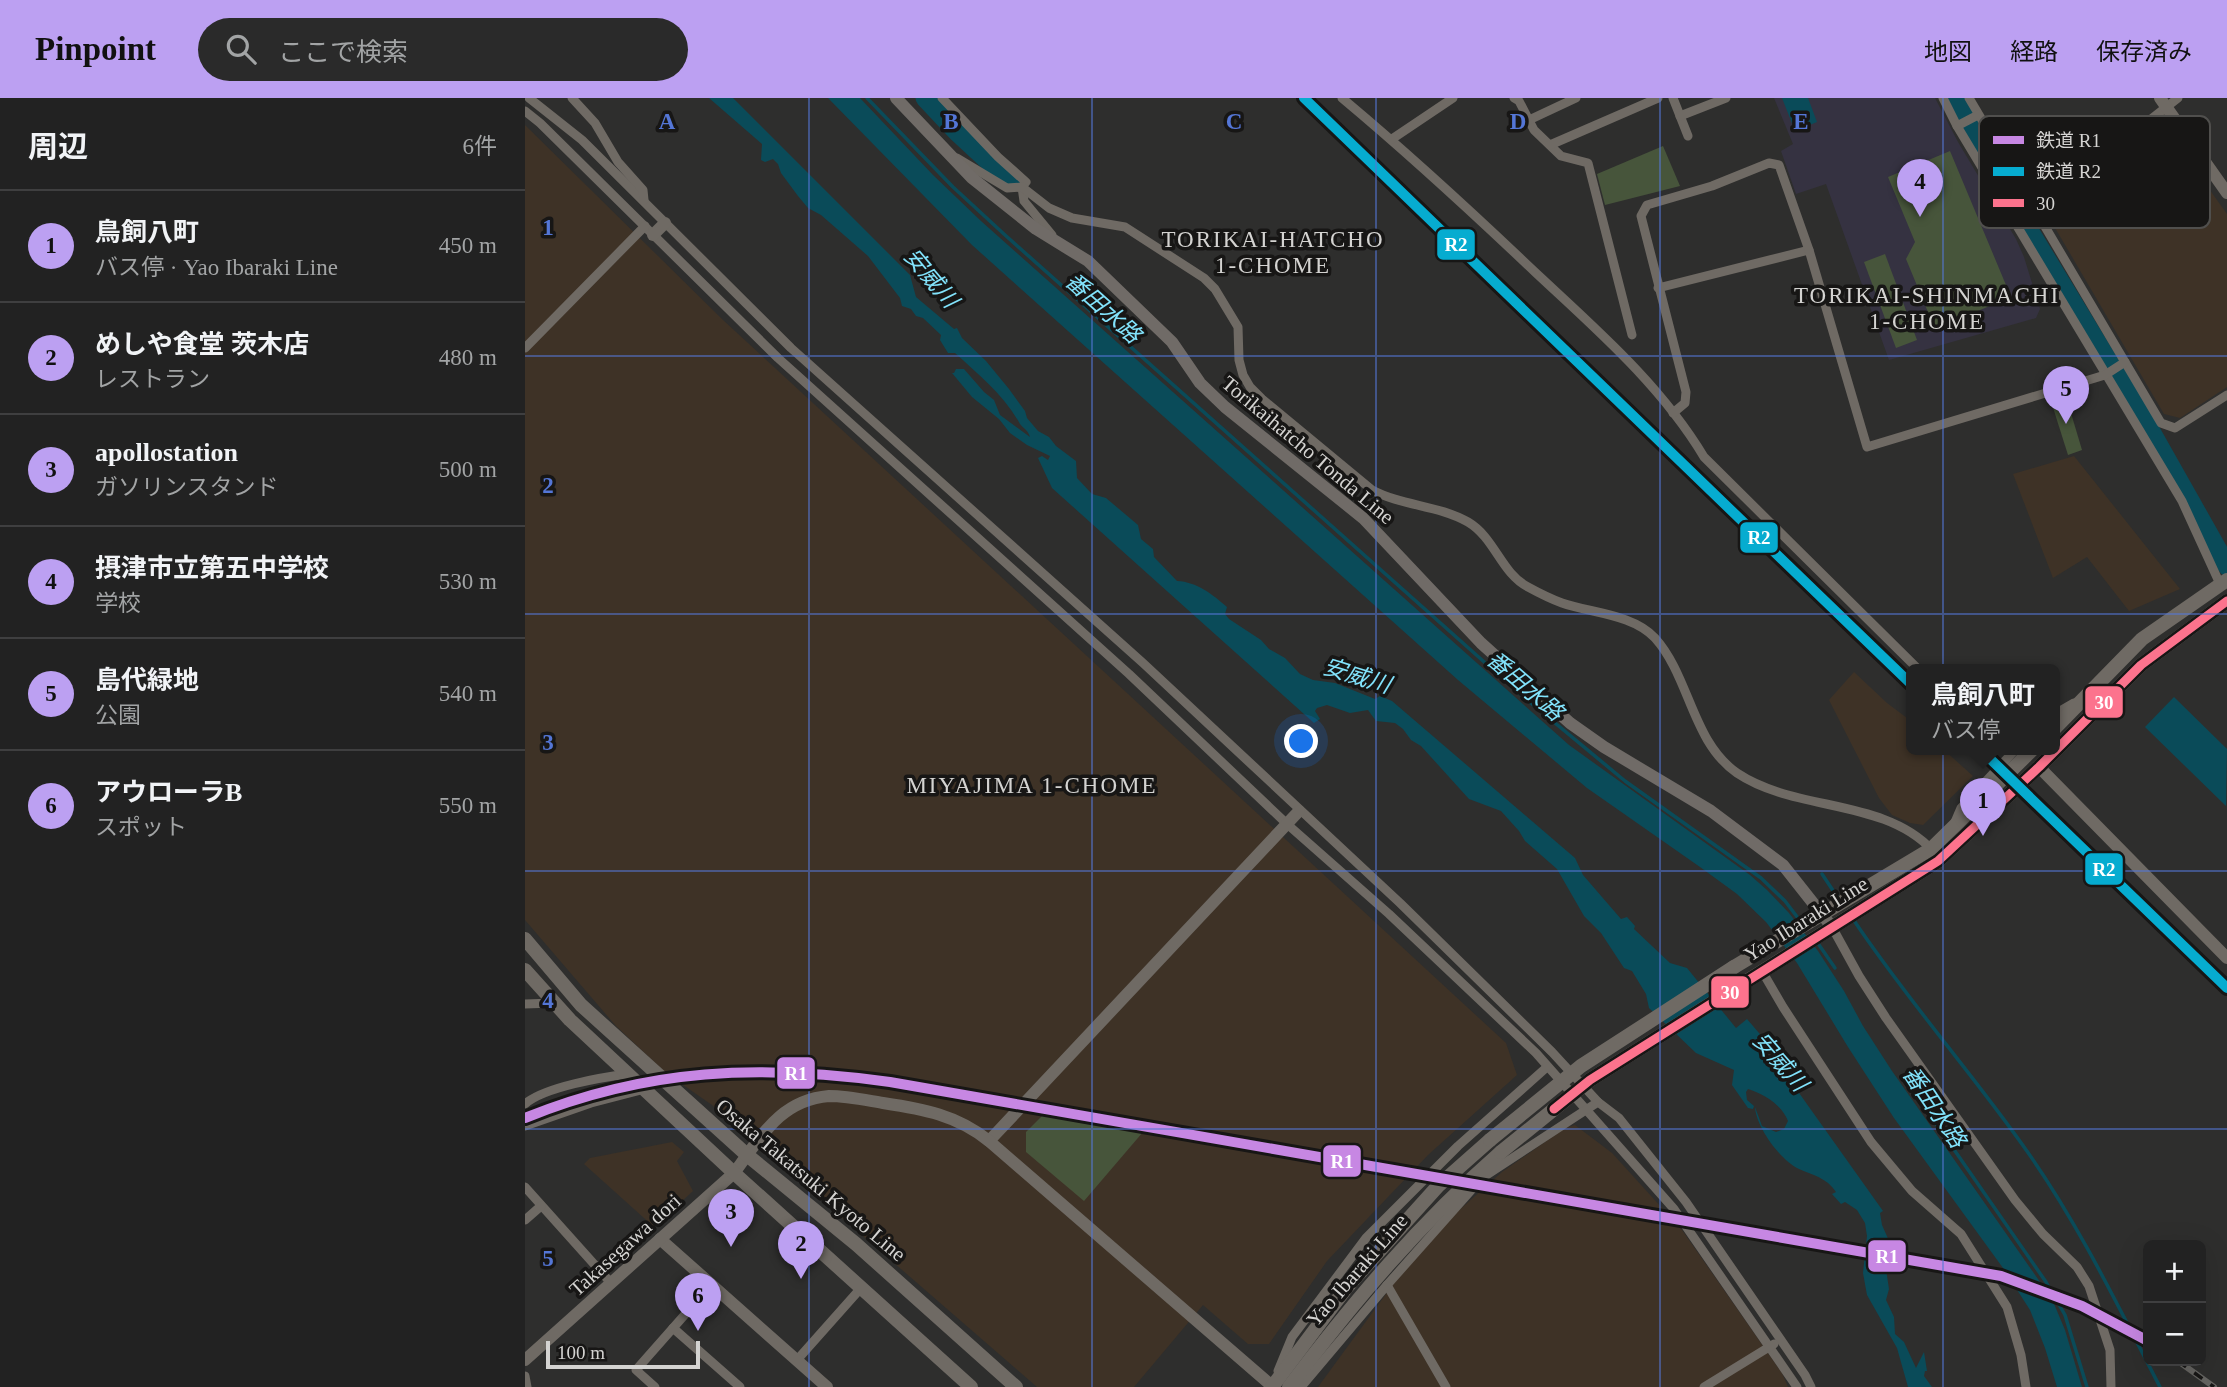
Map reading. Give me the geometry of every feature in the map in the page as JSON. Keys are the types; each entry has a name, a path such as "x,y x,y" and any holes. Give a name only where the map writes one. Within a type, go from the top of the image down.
{"main road":[{"name":"Torikaihatcho Tonda Line","path":"896,98 972,178 1036,229 1088,261 1126,296 1172,342 1200,383 1225,407 1363,518 1481,643 1570,723 1604,747 1711,811 1783,865 1832,927"},
{"path":"2060,723 2142,639 2224,582"},
{"name":"Yao Ibaraki Line","path":"2060,746 2141,665 2227,601"},
{"name":"Yao Ibaraki Line","path":"1272,1387 1347,1287 1438,1186 1490,1140 1581,1066 1765,947 1851,897 1935,855 1952,830 2027,755"},
{"name":"Yao Ibaraki Line","path":"1298,1386 1323,1342 1359,1296 1451,1196 1501,1152 1590,1080 1860,909 1935,855 2051,755"},
{"name":"Osaka Takatsuki Kyoto Line","path":"525,939 581,1005 747,1155 856,1244 1016,1387"},
{"name":"Osaka Takatsuki Kyoto Line","path":"525,970 554,1003 734,1173 971,1387"}],"street":[{"path":"529,98 582,140 792,348 1143,663 1299,811 1401,903 1552,1052 1598,1102 1619,1118 1686,1202 1811,1387"},
{"path":"572,98 595,123 618,162 643,190 644,201"},
{"path":"942,98 998,157 1026,182 1022,187 1024,201 1058,243"},
{"path":"1342,98 1392,139 1616,347 1685,425 1704,457 1913,664"},
{"path":"1392,139 1453,98"},
{"path":"1529,120 1576,98"},
{"path":"1550,145 1658,98"},
{"path":"1673,98 1688,136"},
{"path":"1680,116 1708,101 1726,98"},
{"path":"1943,98 1979,163"},
{"path":"1969,98 1979,119"},
{"path":"2146,116 2163,102 2178,98"},
{"path":"1520,99 1534,130 1561,156 1588,163 1632,335"},
{"path":"525,111 778,358 1129,674 1287,824 1389,914 1536,1053 1674,1209 1797,1387"},
{"path":"1957,126 1977,116"},
{"path":"947,152 1007,187 1022,187 1049,208 1072,218 1125,227 1204,278 1215,289 1238,327 1239,360 1250,387 1262,399 1372,490 1388,499 1437,511 1467,522 1493,545 1513,576 1526,586 1560,602 1640,626 1655,638 1668,658 1719,757 1738,773 1797,799 1868,814 1912,833 1935,855"},
{"path":"1673,413 1685,403 1686,392 1641,216 1647,205 1712,186 1769,163 1779,165 1809,250 1867,447 2105,375 2125,362"},
{"path":"2210,169 2227,193"},
{"path":"525,348 649,231 665,223"},
{"path":"2018,228 2182,501 2224,582"},
{"path":"2044,228 2161,423 2175,428 2227,395"},
{"path":"1658,288 1809,250"},
{"path":"2060,711 2090,693"},
{"path":"1952,830 1961,808 2005,755"},
{"path":"2039,767 2226,954"},
{"path":"989,1141 1299,811"},
{"path":"1832,927 1886,1018 2008,1191 2083,1277 2094,1299 2110,1350 2111,1387"},
{"path":"1762,971 1871,1142 1912,1191 1961,1234 2007,1307 2021,1355 2026,1387"},
{"path":"525,1004 554,1003"},
{"path":"1272,1387 1293,1337 1366,1238 1458,1146 1547,1067"},
{"path":"525,1104 547,1093 591,1080 629,1074"},
{"path":"525,1126 591,1103 645,1089"},
{"name":"Takasegawa dori","path":"525,1360 734,1173 759,1138 786,1109 815,1097 829,1096 933,1112 969,1126 1272,1387"},
{"path":"1298,1386 1482,1178 1598,1102"},
{"path":"525,1187 611,1283"},
{"path":"525,1220 541,1206"},
{"path":"660,1239 823,1386"},
{"path":"655,1387 636,1370 711,1285"},
{"path":"1387,1285 1446,1387"},
{"path":"797,1360 861,1288"},
{"path":"673,1328 740,1387"},
{"path":"1704,1387 1781,1340"},
{"path":"525,1376 527,1387"}],"shaded area":[{"path":"1774,98 1935,98 1979,177 1979,228 2009,228 2016,239 2040,309 2036,318 1889,360 1826,184 1796,194 1781,151 1793,144"},
{"path":"525,125 723,320 1506,1043 1517,1075 1428,1155 1327,1261 1269,1344 1248,1344 1203,1305 1134,1387 1037,1387 712,1105 666,1073 616,1026 525,920"},
{"path":"2210,190 2227,214 2227,387 2180,418 2164,414 2055,228 2210,228"},
{"path":"2074,456 2180,589 2129,611 2087,557 2053,578 2013,474"},
{"path":"1854,672 1906,717 1906,755 1950,755 1973,776 1923,825 1892,815 1879,798 1829,700"},
{"path":"1575,1125 1612,1153 1682,1230 1782,1373 1788,1387 1318,1387 1397,1279 1456,1213 1502,1172 1565,1128"},
{"path":"672,1142 684,1152 677,1161 693,1191 654,1227 584,1164 590,1158"}],"green space":[{"path":"1663,146 1680,186 1605,205 1597,174"},
{"path":"1950,151 1979,220 1979,228 1982,228 2011,297 1935,329 1906,259 1915,242 1888,177"},
{"path":"1885,254 1917,340 1896,348 1864,262"},
{"path":"2065,393 2082,450 2068,455 2050,398"},
{"path":"1043,1115 1143,1132 1084,1201 1026,1152 1026,1132"}],"water":[{"path":"709,98 733,98 910,275 916,297 954,329 957,328 962,338 1009,389 1038,431 1049,437 1076,461 1077,478 1092,494 1106,498 1138,525 1141,539 1153,549 1154,557 1177,581 1198,586 1216,598 1227,607 1225,614 1229,619 1285,658 1300,674 1313,680 1335,683 1375,699 1380,696 1392,701 1575,858 1583,875 1621,919 1627,917 1635,926 1634,929 1670,963 1687,968 1736,1028 1747,1019 1771,1047 1767,1054 1771,1062 1782,1069 1883,1211 1880,1213 1882,1225 1894,1252 1886,1269 1889,1289 1886,1300 1894,1317 1895,1334 1904,1342 1916,1368 1924,1352 1927,1371 1924,1376 1932,1387 1908,1387 1897,1348 1867,1295 1863,1273 1867,1236 1865,1223 1857,1210 1845,1202 1841,1204 1832,1194 1836,1192 1828,1183 1792,1165 1771,1142 1760,1124 1755,1107 1762,1126 1776,1132 1784,1129 1788,1121 1777,1105 1748,1089 1747,1100 1754,1106 1753,1109 1748,1108 1732,1085 1734,1070 1696,1053 1649,1008 1646,994 1632,971 1624,968 1601,933 1584,916 1557,869 1525,841 1501,811 1469,799 1421,746 1411,740 1395,723 1376,721 1368,710 1350,713 1327,705 1317,708 1315,711 1320,719 1314,723 1052,488 1038,458 1042,456 1048,460 1050,456 1010,433 999,419 972,397 952,373 956,369 964,369 994,400 1000,415 1030,437 999,395 955,353 948,353 940,340 941,335 923,318 902,306 900,298 868,256 821,215 808,208 781,173 778,164 773,159 765,162 761,160 762,144"},
{"path":"828,98 860,98 981,221 1569,745 1767,890 1789,913 1818,951 1892,1071 2052,1299 2065,1330 2082,1387 2057,1387 2030,1310 2003,1268 1894,1118 1797,963 1766,922 1737,894 1587,788 1458,680 972,245"},
{"path":"1782,98 1808,98 1817,122 1795,131"},
{"path":"2174,697 2227,749 2226,806 2145,727"}],"waterway":[{"name":"番田水路","path":"867,98 953,187 1005,235 1519,693 1625,781 1761,878 1785,901 1801,922"},
{"path":"925,98 1011,182"},
{"path":"1954,98 1979,142"},
{"path":"2028,228 2149,428 2227,566"},
{"path":"1822,874 1838,898"},
{"path":"1853,919 1895,979 2008,1124 2048,1182 2098,1268 2160,1387"},
{"path":"1817,942 1835,968"},
{"name":"番田水路","path":"1930,1115 2046,1282 2065,1315 2087,1387"}],"railway":[{"path":"525,1118 571,1101 616,1089 705,1075 795,1073 890,1082 2001,1276 2082,1306 2143,1338"},
{"path":"2185,1366 2214,1387"}],"rail line":[{"name":"R2","path":"1304,98 1906,679"},
{"name":"R2","path":"1986,755 2227,988"},
{"name":"R1","path":"525,1118 571,1101 616,1089 705,1075 795,1073 890,1082 2001,1276 2082,1306 2143,1338"}],"transit line":[{"name":"30","path":"2060,746 2141,665 2227,601"},
{"name":"30","path":"1554,1109 1590,1080 1938,861 2051,755"}],"place":[{"name":"摂津市立第五中学校","path":"1920,217"},
{"name":"島代緑地","path":"2066,424"},
{"name":"鳥飼八町","path":"1983,836"},
{"name":"apollostation","path":"731,1247"},
{"name":"めしや食堂 茨木店","path":"801,1279"},
{"name":"アウローラB","path":"698,1331"}],"district":[{"name":"TORIKAI-HATCHO 1-CHOME","path":"1273,252"},
{"name":"TORIKAI-SHINMACHI 1-CHOME","path":"1927,308"},
{"name":"MIYAJIMA 1-CHOME","path":"1032,785"}],"water label":[{"name":"安威川","path":"931,278"},
{"name":"安威川","path":"1357,676"},
{"name":"安威川","path":"1780,1062"}]}
